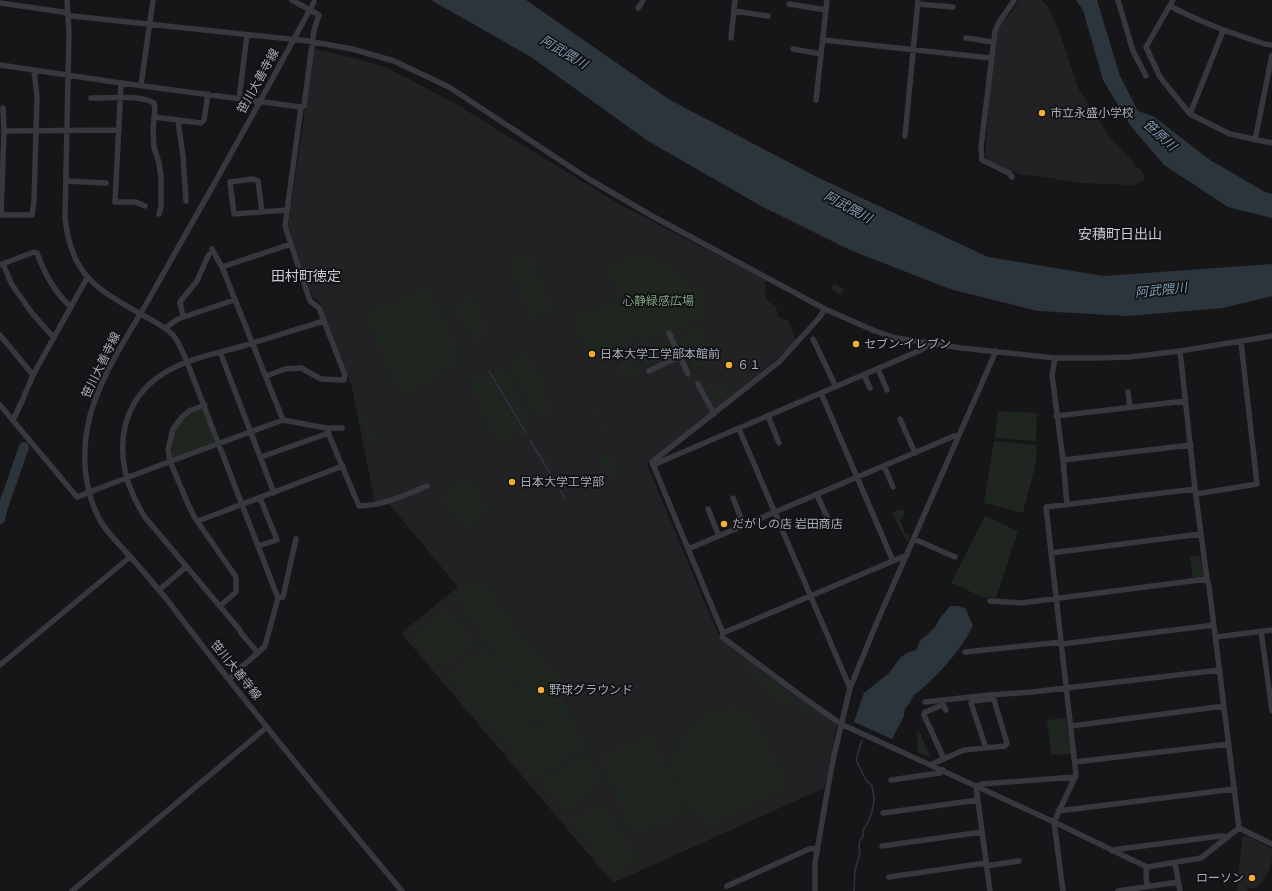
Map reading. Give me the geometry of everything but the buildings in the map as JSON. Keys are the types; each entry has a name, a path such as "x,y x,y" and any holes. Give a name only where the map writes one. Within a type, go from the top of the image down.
{"street":[{"path":"67,0 68,75 65,218 67,236 72,253 87,278 102,292 165,328 176,339 187,362 220,444 278,598 265,646 234,673 230,680"},
{"path":"142,85 153,0"},
{"path":"266,376 285,369 301,368 321,379 344,380 345,375 319,308 310,301 285,226 301,107 304,106 314,30 319,15 292,0"},
{"path":"638,8 642,0"},
{"path":"731,38 735,0"},
{"path":"816,100 827,0"},
{"path":"1012,177 1009,173 982,160 982,148 995,31 998,22 1011,7 1014,0"},
{"path":"1118,0 1133,51 1146,76"},
{"name":"笹川大善寺線","path":"314,1 258,105 106,374 90,417 86,440 85,460 89,492 102,522 159,590 230,680 402,891"},
{"path":"905,136 918,2 952,7"},
{"path":"0,3 63,12 68,15 313,42 352,49 394,61 448,87 587,178 634,206 826,309 875,331 896,338 931,344 1055,358 1095,358 1123,357 1180,351 1272,336"},
{"path":"1272,45 1223,31 1196,19 1172,3 1146,47 1160,78 1190,114 1230,134 1272,143"},
{"path":"789,4 826,10"},
{"path":"734,11 768,16"},
{"path":"1190,114 1223,31"},
{"path":"239,99 247,35"},
{"path":"966,38 993,42"},
{"path":"823,40 991,58"},
{"path":"793,49 821,54"},
{"path":"1255,140 1272,55"},
{"path":"0,65 301,107"},
{"path":"4,108 1,215 32,215 36,130 34,70"},
{"path":"121,83 115,202 136,202 145,206"},
{"path":"154,117 201,123 204,121 208,94"},
{"path":"1265,94 1272,94"},
{"path":"91,98 120,97 153,102 155,106 154,147 159,163 161,177 161,207 159,214"},
{"path":"178,120 183,156 186,201"},
{"path":"4,131 118,130"},
{"path":"262,211 258,181 253,179 230,182 234,214 287,210"},
{"path":"66,181 106,183"},
{"path":"222,267 291,244"},
{"path":"183,317 180,302 197,281 210,251 222,267 283,420"},
{"path":"54,338 32,313 12,285 1,264 34,252 37,253 51,285 63,300 71,307"},
{"path":"13,420 33,375 87,278"},
{"path":"165,328 178,319 234,300"},
{"path":"826,309 780,361 652,462 723,633 722,637 802,697 842,724 1054,822 1147,867 1201,858 1239,828"},
{"path":"258,653 144,516 133,496 125,470 123,443 125,424 134,402 151,383 162,375 187,362 324,321"},
{"path":"669,333 688,374"},
{"path":"0,335 33,375"},
{"path":"813,339 836,387"},
{"path":"1063,891 1054,822 1075,777 1075,762 1046,507 1196,492 1257,484 1241,342"},
{"path":"654,465 878,369 931,344"},
{"path":"1180,351 1196,492 1216,637 1239,828"},
{"path":"220,352 274,493"},
{"path":"815,891 815,862 834,755 850,688 958,436 996,352"},
{"path":"649,371 680,356"},
{"path":"1055,358 1052,375 1067,505"},
{"path":"878,369 887,390"},
{"path":"864,375 870,388"},
{"path":"698,384 714,414"},
{"path":"1128,392 1130,407"},
{"path":"821,393 893,561"},
{"path":"1056,416 1185,401"},
{"path":"0,405 77,497 127,477 283,420 326,428 342,428"},
{"path":"204,405 182,416 171,435 168,450 170,461 188,504 236,577 236,592 220,606"},
{"path":"768,416 779,443"},
{"path":"900,420 915,452"},
{"path":"326,428 359,506 372,506 386,502 427,486"},
{"path":"739,429 774,514 850,688"},
{"path":"260,457 329,434"},
{"path":"688,549 774,514 915,452 954,436 958,436"},
{"path":"1063,460 1191,445"},
{"path":"198,521 343,466"},
{"path":"884,466 893,487"},
{"path":"817,495 828,519"},
{"path":"258,546 277,540 260,498"},
{"path":"733,498 744,526"},
{"path":"708,510 719,536"},
{"path":"1051,553 1202,534"},
{"path":"278,598 283,597 296,539"},
{"path":"914,539 955,557"},
{"path":"723,633 907,554"},
{"path":"0,665 130,557"},
{"path":"159,590 186,567"},
{"path":"990,601 1021,603 1207,580"},
{"path":"965,652 1061,643 1214,624"},
{"path":"1216,637 1272,630"},
{"path":"1261,631 1272,712"},
{"path":"925,702 1066,688 1220,670"},
{"path":"930,765 964,750 986,748 1005,746 1007,743 994,700 973,700 971,703 986,748"},
{"path":"944,759 924,715 925,712 943,704 946,710"},
{"path":"1071,726 1224,706"},
{"path":"72,891 268,727"},
{"path":"1075,762 1229,744"},
{"path":"891,780 940,773 943,770"},
{"path":"976,786 982,784 1075,777"},
{"path":"976,786 990,891"},
{"path":"1058,811 1235,789"},
{"path":"884,813 978,800"},
{"path":"1239,828 1272,844"},
{"path":"882,846 982,832"},
{"path":"1112,851 1221,836 1228,837"},
{"path":"727,886 809,850 818,848"},
{"path":"889,877 1019,861"},
{"path":"1175,863 1180,891"},
{"path":"1146,887 1147,867"},
{"path":"1118,891 1178,882"}],"shaded area":[{"name":"市立永盛小学校","path":"1019,0 1042,0 1048,7 1058,28 1079,90 1110,137 1142,172 1144,180 1132,185 1079,183 1040,176 1021,175 989,161 985,155 992,67 997,32 1001,23 1013,11"},
{"name":"日本大学工学部","path":"314,49 385,67 456,104 619,204 766,280 765,296 769,302 776,306 778,317 788,320 796,341 784,353 647,464 720,639 837,724 825,784 822,789 613,883 401,633 458,587 390,505 375,504 351,383 318,299 313,298 288,227"},
{"path":"1246,835 1272,849 1272,859 1269,871 1260,885 1255,888 1249,888 1247,891 1237,891 1242,838"}],"green space":[{"path":"530,251 553,309 530,319 507,261"},
{"name":"心静緑感広場","path":"638,256 652,256 702,292 710,314 640,344 607,264"},
{"path":"834,283 844,289 841,295 831,288"},
{"path":"429,288 459,351 458,364 408,392 397,388 364,313"},
{"path":"470,294 488,333 476,343 452,308"},
{"path":"619,299 636,342 608,352 601,353 589,350 581,339 573,318"},
{"path":"702,326 709,339 681,351 675,340"},
{"path":"711,340 718,360 694,371 686,351"},
{"path":"668,342 673,355 646,367 639,353"},
{"path":"529,352 553,411 537,419 506,362"},
{"path":"634,357 639,373 622,379 616,363"},
{"path":"503,366 533,422 526,428 492,374"},
{"path":"489,374 520,429 497,444 475,397 469,379"},
{"path":"729,380 735,386 712,404 707,393"},
{"path":"597,405 609,434 604,437 592,408"},
{"path":"203,409 215,442 172,458 172,441 177,426 187,416"},
{"path":"998,411 1037,413 1036,441 995,438"},
{"path":"362,413 366,416 376,439 368,443 358,419 360,418 358,414"},
{"path":"994,441 1037,445 1034,470 1023,513 984,503"},
{"path":"610,452 620,474 608,478 599,457"},
{"path":"465,477 491,509 467,529 441,497"},
{"path":"903,509 905,515 900,520 905,533 910,535 909,540 907,541 893,514 893,512"},
{"path":"985,516 1018,531 996,598 983,597 951,583"},
{"path":"1200,556 1204,577 1193,579 1190,557"},
{"path":"482,578 528,647 501,665 455,596"},
{"path":"448,608 474,641 442,670 411,635"},
{"path":"533,645 550,668 518,681 504,665"},
{"path":"483,647 517,686 514,705 536,728 571,713 586,747 537,778 506,746 447,678"},
{"path":"729,651 796,698 787,709"},
{"name":"野球グラウンド","path":"554,668 569,711 558,718 546,722 535,721 524,713 518,703 517,699 522,680"},
{"path":"802,703 815,710 806,715 803,709 798,710"},
{"path":"724,709 737,709 753,713 785,779 780,792 714,824 698,815 683,800 675,772 675,760 683,737 691,728 711,713"},
{"path":"1066,718 1071,754 1051,755 1047,720"},
{"path":"919,731 931,758 917,752 918,738 916,733"},
{"path":"653,734 686,813 633,835 600,756"},
{"path":"586,752 604,781 566,814 543,781"},
{"path":"606,804 638,861 614,875 569,819"}],"water":[{"name":"阿武隈川","path":"431,0 526,0 670,100 817,177 988,257 1104,276 1272,264 1272,296 1223,308 1127,316 1038,311 950,289 850,250 761,206 648,141 531,57"},
{"name":"笹原川","path":"1076,0 1097,0 1120,76 1138,111 1153,116 1210,160 1265,192 1272,194 1272,218 1228,207 1164,165 1130,125 1103,80 1083,10"},
{"path":"950,606 965,608 973,625 952,658 932,680 915,694 905,708 904,716 892,739 854,722 864,693 889,673 901,657 916,650 921,639 936,626 940,618"}],"waterway":[{"path":"489,371 526,433"},
{"path":"530,440 565,498"},
{"path":"0,519 24,447"},
{"path":"854,891 855,870 860,854 860,840 863,837 863,830 866,827 870,817 874,801 872,786 866,780 856,760 862,740"}],"place":[{"name":"市立永盛小学校","path":"1042,113"},
{"name":"セブン-イレブン","path":"856,344"},
{"name":"日本大学工学部本館前","path":"592,354"},
{"name":"６１","path":"729,365"},
{"name":"日本大学工学部","path":"512,482"},
{"name":"だがしの店 岩田商店","path":"724,524"},
{"name":"野球グラウンド","path":"541,690"},
{"name":"ローソン","path":"1252,878"}],"district":[{"name":"安積町日出山","path":"1120,234"},
{"name":"田村町徳定","path":"306,276"}]}
